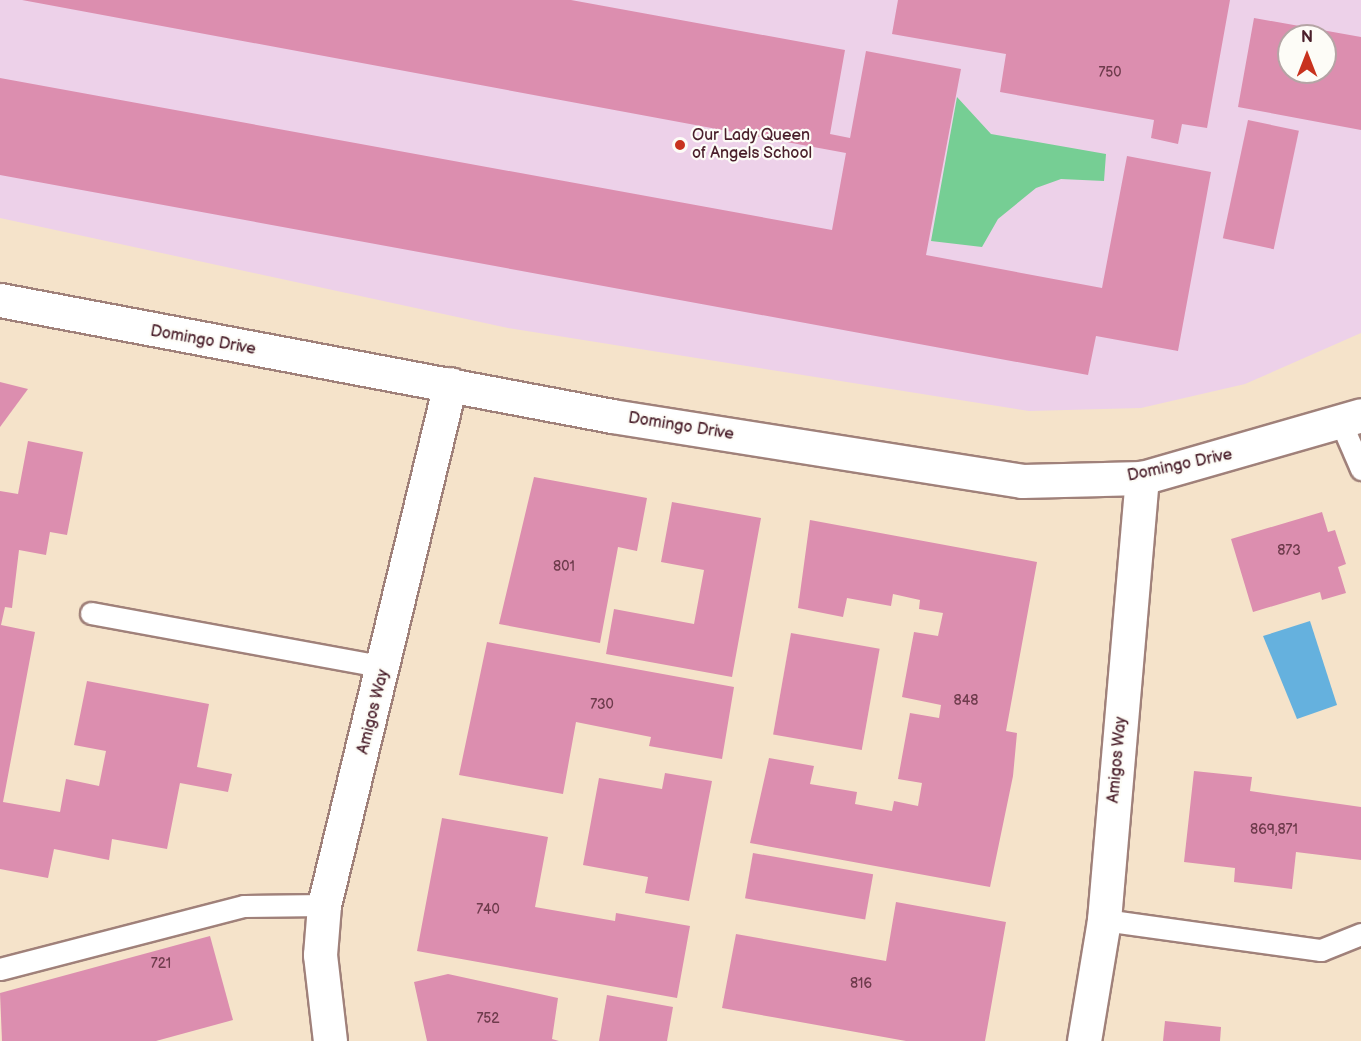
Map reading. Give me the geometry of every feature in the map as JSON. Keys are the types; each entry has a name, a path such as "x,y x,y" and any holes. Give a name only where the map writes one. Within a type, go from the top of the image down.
{"street":[{"name":"Domingo Drive","path":"0,300 450,384 950,472 1022,481 1142,477 1352,420"},
{"name":"Amigos Way","path":"330,1041 320,955 324,904 385,667 450,384"},
{"name":"Amigos Way","path":"1084,1041 1104,920 1142,477"}],"lane":[{"path":"1352,420 1361,469"},
{"path":"91,613 385,667"},
{"path":"0,969 244,906 324,904"},
{"path":"1104,920 1321,950 1361,934"}],"shaded area":[{"name":"Our Lady Queen of Angels School","path":"0,0 1361,0 1361,333 1245,384 1141,408 1029,411 508,328 0,218"}],"green space":[{"path":"957,97 991,134 1106,154 1104,181 1061,179 1036,188 998,219 982,247 931,241"}],"water":[{"path":"1310,621 1337,705 1297,719 1263,636"}],"building":[{"path":"22,0 571,0 845,50 830,134 850,138 866,51 961,69 926,255 1102,288 1127,156 1211,172 1178,351 1096,336 1088,375 0,175 0,78 832,230 846,153"},
{"path":"898,0 1230,0 1207,128 1182,124 1178,144 1151,138 1154,120 1000,92 1006,54 892,34"},
{"path":"1254,18 1288,24 1277,24 1277,84 1337,84 1337,33 1361,37 1361,130 1238,107"},
{"path":"1248,120 1299,131 1274,249 1223,238"},
{"path":"0,382 28,389 0,427"},
{"path":"28,441 83,452 67,535 50,532 46,555 19,550 12,608 5,607 1,625 35,632 3,802 60,812 66,779 99,786 106,751 74,745 87,681 209,704 197,767 232,774 228,792 180,783 167,849 112,839 109,860 54,849 48,878 0,869 0,491 18,494"},
{"path":"534,477 647,498 637,551 618,547 600,643 499,624"},
{"path":"672,502 761,518 732,677 606,654 614,609 694,624 704,570 661,562"},
{"path":"1322,512 1328,532 1335,530 1346,564 1338,567 1346,593 1322,600 1320,592 1253,612 1231,539"},
{"path":"810,520 1037,562 1006,731 1017,733 1013,776 990,887 750,843 769,758 814,766 810,784 857,792 855,804 892,811 894,801 918,806 922,783 898,779 910,713 939,718 941,705 902,697 914,632 938,636 943,613 919,609 920,600 893,594 891,606 847,598 843,617 798,608"},
{"path":"791,633 880,649 862,750 773,734"},
{"path":"487,642 734,687 722,759 649,746 651,737 576,722 563,794 459,775"},
{"path":"1194,771 1252,777 1250,791 1361,807 1361,860 1296,852 1292,889 1234,882 1235,868 1184,862"},
{"path":"665,773 712,781 689,901 645,893 648,877 583,865 599,778 662,789"},
{"path":"442,818 548,837 535,907 615,921 616,913 690,926 677,998 417,951"},
{"path":"753,853 873,874 865,919 745,898"},
{"path":"896,902 1006,922 985,1041 906,1041 722,1008 736,934 886,961"},
{"path":"210,936 233,1020 156,1041 2,1041 0,993"},
{"path":"448,974 558,998 552,1039 559,1041 427,1041 414,982"},
{"path":"607,995 673,1007 667,1041 599,1041"},
{"path":"1165,1021 1221,1027 1220,1041 1163,1041"}],"place":[{"name":"Our Lady Queen of Angels School","path":"680,145"}]}
